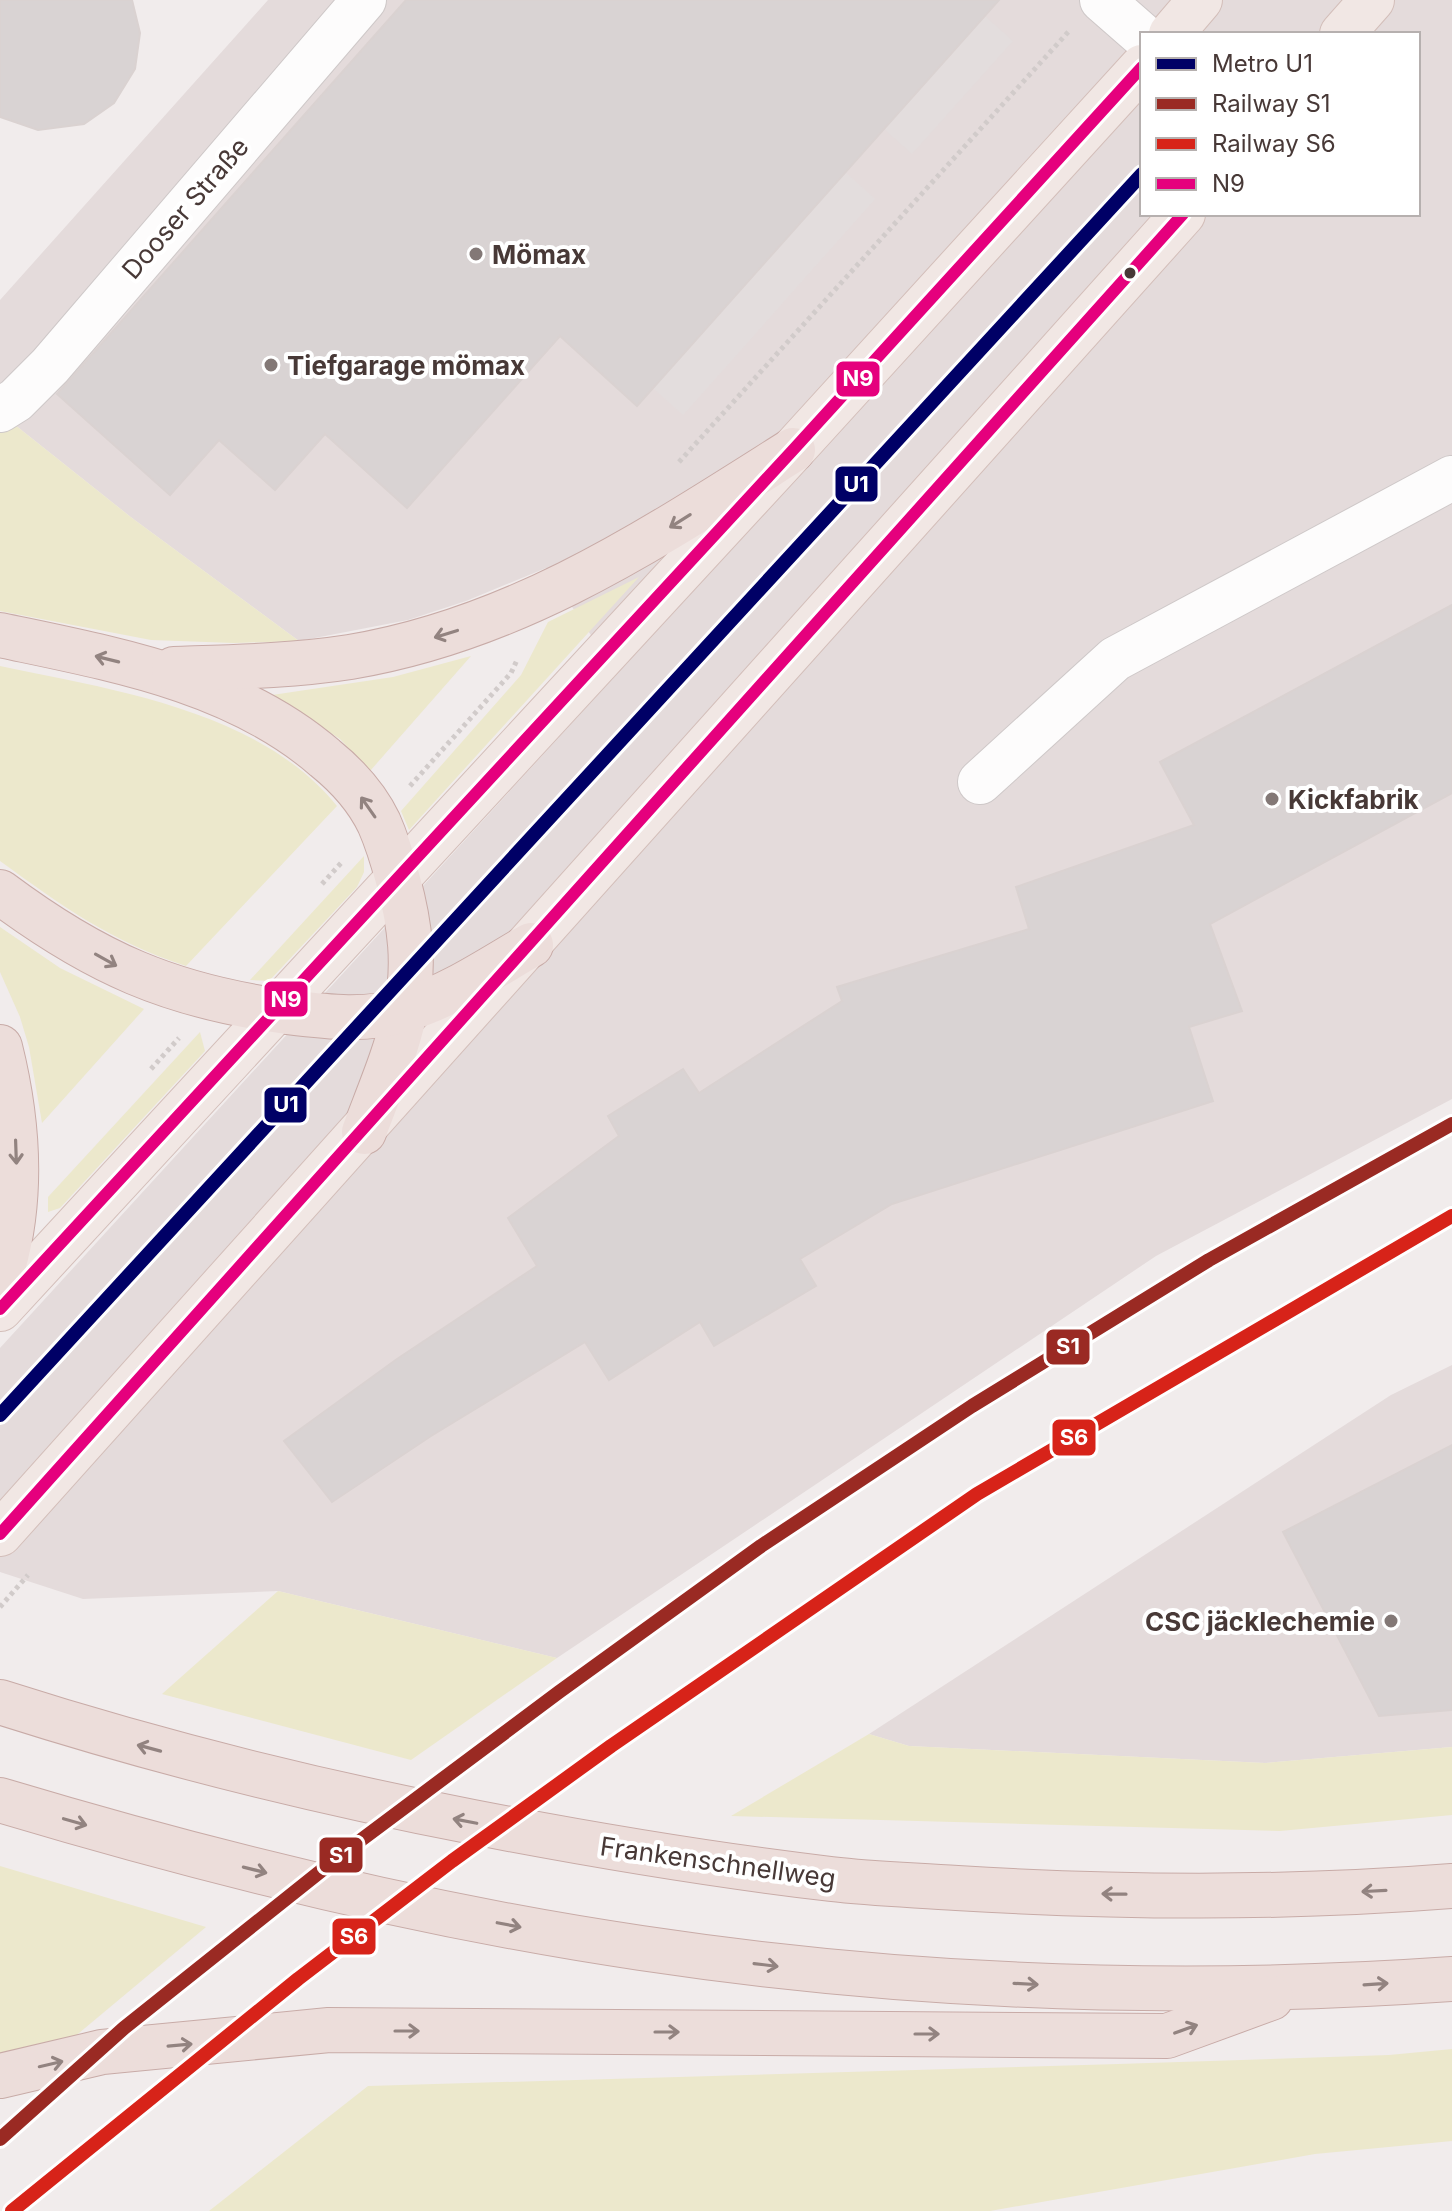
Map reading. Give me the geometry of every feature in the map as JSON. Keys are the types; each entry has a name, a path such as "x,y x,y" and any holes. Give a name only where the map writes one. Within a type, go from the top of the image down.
{"highway":[{"path":"149,669 251,666 349,657 423,641 469,626 551,594 603,566 793,450"},
{"path":"0,635 149,669 235,700 271,719 340,770 378,821 398,878 407,914 412,956 406,1010 364,1132"},
{"path":"0,892 82,947 143,978 213,1000 359,1019 406,1010 449,993 531,945"},
{"path":"0,1047 9,1083 17,1150 14,1222 0,1278"},
{"name":"Frankenschnellweg","path":"0,1702 109,1737 341,1796 634,1853 748,1869 835,1880 1040,1892 1290,1894 1452,1886"},
{"path":"0,1800 282,1877 637,1948 805,1969 1060,1986 1300,1988 1452,1979"},
{"path":"0,2076 102,2052 329,2030 1167,2036 1300,1988"}],"main road":[{"path":"1173,32 1200,0"},
{"path":"1344,32 1372,0"},
{"path":"0,1309 1140,69"},
{"path":"0,1534 364,1132 1181,216"}],"street":[{"name":"Dooser Straße","path":"0,410 16,400 50,366 364,0"},
{"path":"1102,0 1140,33"},
{"path":"980,782 1115,659 1452,478"}],"shaded area":[{"path":"268,0 1452,0 1452,1099 1156,1256 557,1658 278,1591 83,1599 0,1572 0,1348 617,674 546,568 466,601 408,620 299,641 132,518 0,413 0,300"},
{"path":"985,16 1013,41 912,154 884,129"},
{"path":"845,172 875,199 683,415 653,388"},
{"path":"0,413 132,518 299,641 234,643 151,640 0,611"},
{"path":"639,577 409,830 401,811 521,675 548,622"},
{"path":"471,656 370,771 340,739 272,695 393,677"},
{"path":"0,666 137,696 227,726 268,747 305,774 337,806 186,966 134,946 88,921 0,861"},
{"path":"364,856 364,872 357,887 269,981 250,980"},
{"path":"0,927 60,968 144,1009 42,1123 29,1047 20,1017 0,972"},
{"path":"200,1032 205,1051 60,1208 48,1212 48,1197"},
{"path":"1452,1365 1452,1747 1265,1763 909,1746 869,1734 1391,1395"},
{"path":"278,1591 557,1658 411,1760 162,1694"},
{"path":"869,1734 909,1746 1265,1763 1452,1747 1452,1815 1280,1831 731,1816"},
{"path":"0,1866 206,1927 0,2099"},
{"path":"1452,2049 1452,2141 1315,2154 990,2211 209,2211 368,2086 1389,2055"}],"building":[{"path":"0,0 132,0 140,33 135,69 114,103 84,124 38,130 0,117"},
{"name":"Mömax","path":"406,0 999,0 637,406 560,336 407,508 325,434 275,490 219,440 170,495 57,394"},
{"path":"1452,605 1452,793 1210,924 1242,1011 1189,1027 1213,1101 892,1204 800,1259 816,1286 714,1346 700,1322 609,1380 585,1342 431,1436 332,1502 284,1441 397,1359 537,1266 508,1218 619,1136 608,1116 683,1069 699,1093 842,1001 837,987 1029,929 1016,887 1194,825 1160,762"},
{"name":"CSC jäcklechemie","path":"1452,1445 1452,1710 1379,1716 1283,1532"}],"metro line":[{"name":"U1","path":"0,1415 1140,176"}],"rail line":[{"name":"S1","path":"0,2139 124,2028 341,1855 761,1546 972,1406 1209,1260 1452,1124"},
{"name":"S6","path":"12,2211 298,1979 452,1861 611,1746 977,1494 1452,1216"}],"transit line":[{"name":"N9","path":"0,1309 1140,69"},
{"name":"N9","path":"0,1534 1181,216"}],"place":[{"name":"Mömax","path":"476,254"},
{"name":"Tiefgarage mömax","path":"271,365"},
{"name":"Kickfabrik","path":"1272,799"},
{"name":"CSC jäcklechemie","path":"1391,1621"}]}
